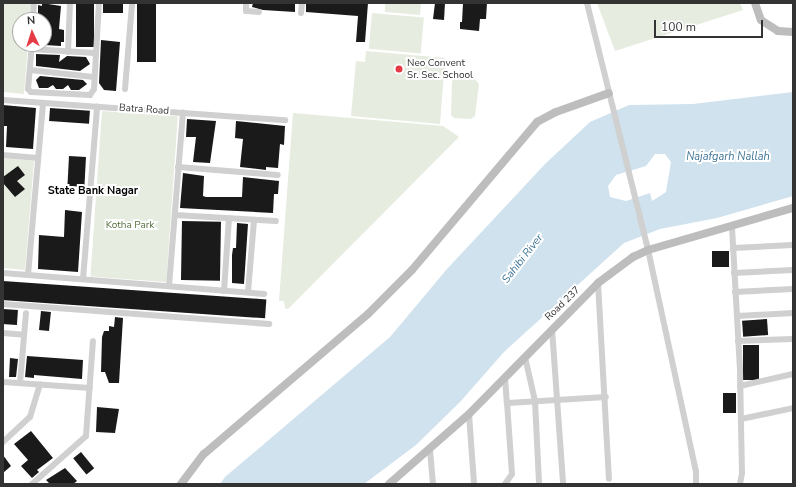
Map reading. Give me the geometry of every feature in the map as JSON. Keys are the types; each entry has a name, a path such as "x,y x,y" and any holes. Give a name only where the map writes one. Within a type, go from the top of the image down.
{"street":[{"path":"68,52 70,3"},
{"path":"31,52 28,89 31,92 90,95 94,89 99,3"},
{"path":"125,89 132,3"},
{"path":"246,3 246,11 259,12"},
{"path":"301,13 302,3"},
{"path":"587,3 648,250 696,471 696,484"},
{"path":"755,3 761,20 778,31 793,32"},
{"path":"52,50 95,54"},
{"path":"30,70 94,77"},
{"path":"181,484 204,454 368,314 396,286 430,250 517,143 537,122 556,112 609,93"},
{"name":"Batra Road","path":"3,100 285,120"},
{"path":"28,275 43,103"},
{"path":"83,279 97,107"},
{"path":"169,286 183,113"},
{"path":"3,155 38,158"},
{"path":"178,167 278,175"},
{"name":"Road 237","path":"391,483 469,414 598,283 633,257 648,250 793,208"},
{"path":"175,215 276,221"},
{"path":"224,291 229,218"},
{"path":"248,292 254,220"},
{"path":"732,226 741,418 740,484"},
{"path":"733,248 793,245"},
{"path":"734,273 793,270"},
{"path":"3,273 264,294"},
{"path":"598,283 606,397 609,479"},
{"path":"735,292 793,289"},
{"path":"3,304 269,324"},
{"path":"20,383 26,313"},
{"path":"737,316 793,313"},
{"path":"552,329 559,400 563,484"},
{"path":"3,333 24,334"},
{"path":"738,341 793,339"},
{"path":"32,484 86,436 93,341"},
{"path":"525,357 535,401 539,484"},
{"path":"740,386 793,374"},
{"path":"505,377 512,474 505,484"},
{"path":"3,382 90,388"},
{"path":"3,442 30,417 40,384"},
{"path":"507,403 606,397"},
{"path":"741,418 793,408"},
{"path":"469,414 474,484"},
{"path":"430,450 433,484"}],"green space":[{"path":"3,3 31,3 30,12 12,12 12,52 27,52 24,94 3,92"},
{"path":"385,3 421,3 420,15 385,12"},
{"path":"597,3 740,3 743,10 615,51"},
{"path":"372,13 424,18 421,53 369,49"},
{"path":"366,51 445,58 440,124 351,116 356,61 365,62"},
{"path":"457,76 474,78 479,84 475,116 471,119 454,118 451,115 452,81"},
{"name":"Kotha Park","path":"102,111 178,116 166,282 90,277"},
{"path":"293,113 443,126 459,137 288,309 285,308 284,301 279,301"},
{"path":"3,158 34,161 25,270 3,268"}],"water":[{"path":"793,92 793,196 717,218 660,229 624,243 504,352 460,402 416,445 364,484 220,484 225,477 390,337 447,269 545,164 590,122 629,105 693,104","holes":["655,154 665,154 671,162 666,192 652,201 650,193 626,201 610,197 608,186 616,175 646,166"]}],"building":[{"path":"42,3 61,6 59,29 64,30 64,42 61,42 61,46 52,45 52,12 38,12 38,5 42,6"},
{"path":"76,3 94,3 94,47 76,47"},
{"path":"103,3 123,3 123,13 103,13"},
{"path":"137,3 156,3 156,62 137,62"},
{"path":"253,3 295,3 295,12 263,10 252,7"},
{"path":"306,3 368,3 365,42 356,42 358,16 306,12"},
{"path":"435,3 445,3 444,20 433,19"},
{"path":"463,3 487,3 486,19 480,19 479,31 460,29"},
{"path":"101,40 120,42 116,91 104,90 99,83"},
{"path":"36,54 60,55 59,62 67,56 86,57 90,64 80,71 36,66"},
{"path":"40,76 83,80 87,84 79,90 71,90 68,85 63,89 56,89 53,85 48,88 39,88 36,80"},
{"path":"3,105 36,108 33,149 6,147 7,126 3,126"},
{"path":"50,108 90,111 89,124 49,121"},
{"path":"187,119 216,121 210,163 193,162 196,137 186,137"},
{"path":"236,121 285,126 284,145 280,144 278,168 266,167 266,170 240,167 243,139 235,138"},
{"path":"69,156 86,157 84,187 67,186"},
{"path":"18,166 25,175 17,181 25,189 15,197 3,183 3,177"},
{"path":"183,173 204,176 203,196 206,197 242,197 243,177 279,181 278,194 274,194 273,213 180,208"},
{"path":"65,210 82,212 78,272 38,269 39,235 64,237"},
{"path":"182,221 221,222 220,281 181,280"},
{"path":"237,223 248,224 244,284 232,283 232,255 233,248 236,248"},
{"path":"712,251 729,251 729,267 712,267"},
{"path":"3,281 266,299 265,318 3,300"},
{"path":"3,309 18,310 17,325 3,324"},
{"path":"41,311 51,312 49,331 39,330"},
{"path":"115,317 123,318 119,383 109,383 105,372 101,372 102,337 104,331 109,331 109,326 114,327"},
{"path":"767,319 768,335 743,337 742,321"},
{"path":"743,345 759,345 759,380 743,380"},
{"path":"27,356 83,360 82,379 34,375 34,378 25,377"},
{"path":"10,358 18,359 16,377 9,377"},
{"path":"723,393 736,393 736,413 723,413"},
{"path":"97,407 119,409 115,433 96,432"},
{"path":"31,431 53,458 37,470 39,472 32,478 21,466 28,460 14,444"},
{"path":"81,452 94,468 86,475 73,458"},
{"path":"3,455 11,466 3,473"},
{"path":"65,468 77,481 73,484 50,484 46,480"}],"place":[{"name":"Neo Convent Sr. Sec. School","path":"399,69"}],"district":[{"name":"State Bank Nagar","path":"93,191"}],"water label":[{"name":"Najafgarh Nallah","path":"728,157"},
{"name":"Sahibi River","path":"523,259"}]}
